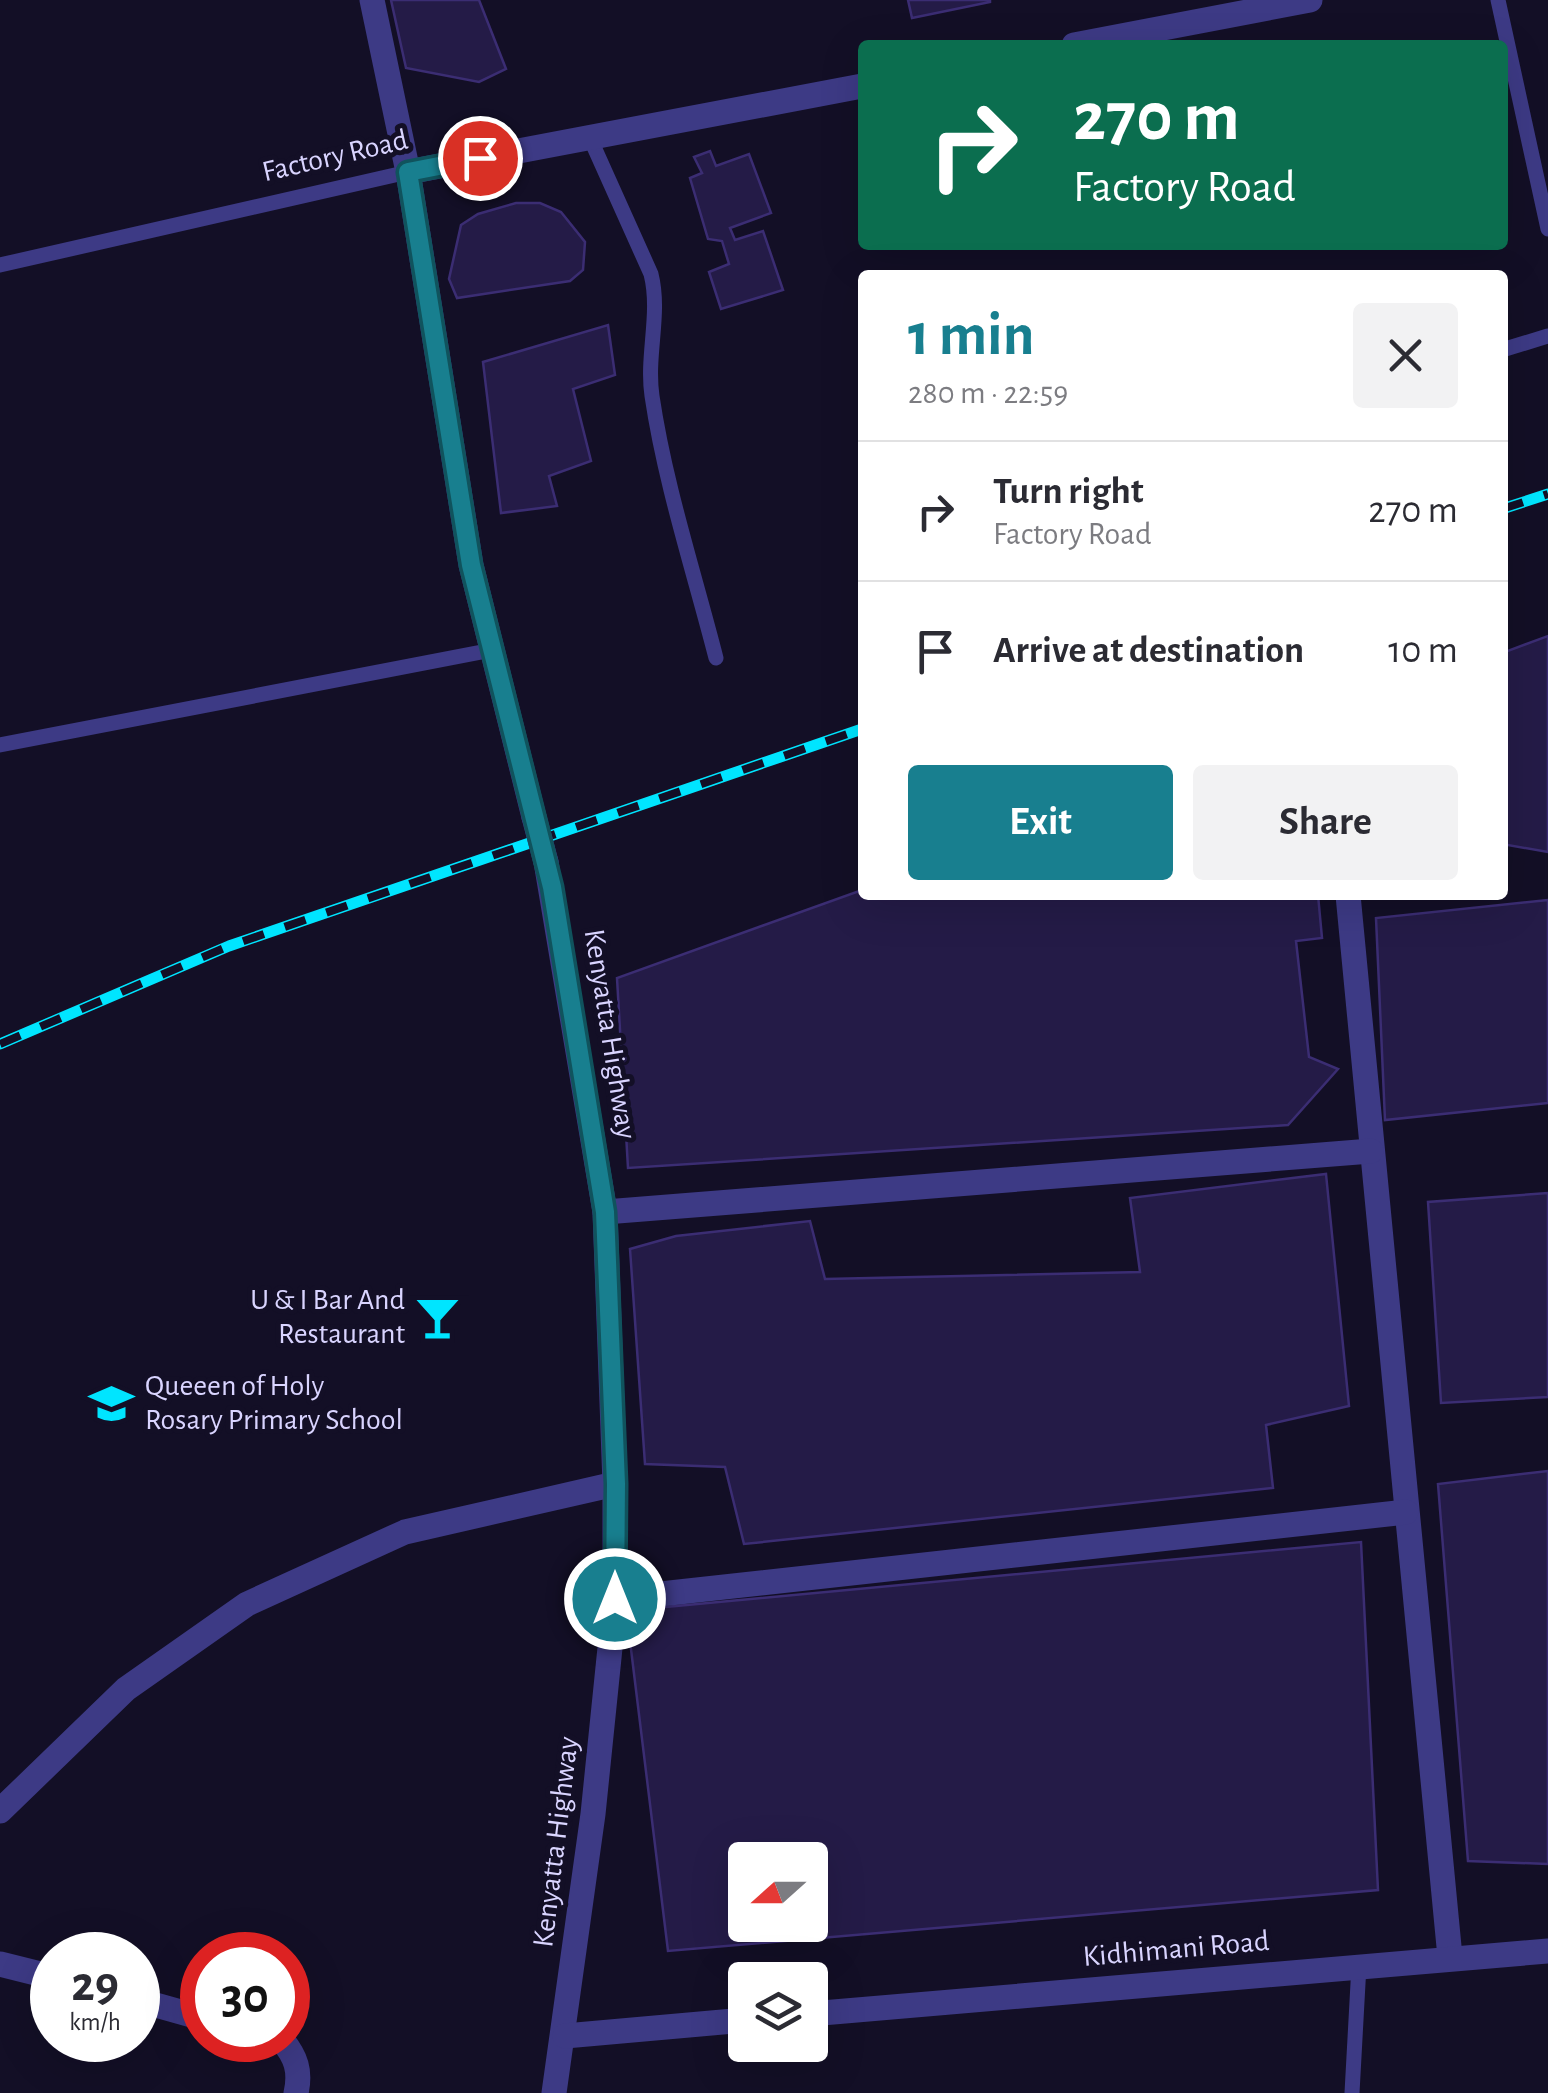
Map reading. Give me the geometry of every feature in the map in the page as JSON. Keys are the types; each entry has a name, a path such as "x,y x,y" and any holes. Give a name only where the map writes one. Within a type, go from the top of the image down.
{"street":[{"name":"Kenyatta Highway","path":"372,0 408,172 471,565 546,862 605,1212 616,1484 615,1599 565,2036 554,2093"},
{"path":"1100,40 1310,0"},
{"name":"Factory Road","path":"408,172 858,87"},
{"path":"1348,900 1450,1957"},
{"path":"605,1212 1371,1151"},
{"path":"0,1812 126,1689 248,1604 405,1532 616,1484"},
{"path":"615,1599 1406,1512"},
{"name":"Kidhimani Road","path":"828,2012 1450,1957 1548,1952"},
{"path":"0,1964 30,1972"},
{"path":"565,2036 728,2022"},
{"path":"296,2062 296,2093"}],"lane":[{"path":"1498,0 1507,40"},
{"path":"1508,46 1548,229"},
{"path":"590,138 652,274 656,296 648,364 657,427 716,658"},
{"name":"Factory Road","path":"0,265 408,172"},
{"path":"1508,348 1548,336"},
{"path":"0,745 492,650"},
{"path":"1352,2093 1359,1965"}],"building":[{"path":"391,0 479,0 506,69 479,82 406,68"},
{"path":"908,0 990,0 990,2 912,18"},
{"path":"710,151 716,166 749,154 771,213 730,228 735,240 763,231 783,290 721,309 709,272 729,264 722,241 708,239 690,178 702,173 694,157"},
{"path":"516,203 540,203 561,212 585,242 583,270 570,281 457,298 449,279 461,225 478,214"},
{"path":"608,325 615,375 573,389 591,461 549,476 557,506 501,513 483,362"},
{"path":"1548,636 1548,852 1508,845 1508,651"},
{"path":"858,891 858,900 1318,900 1322,938 1296,941 1309,1057 1338,1069 1288,1125 628,1168 617,978"},
{"path":"1548,900 1548,1103 1385,1120 1376,918"},
{"path":"1326,1174 1349,1406 1266,1425 1273,1488 744,1544 725,1467 645,1464 630,1249 676,1236 810,1221 825,1279 1140,1272 1130,1198"},
{"path":"1548,1193 1548,1397 1441,1403 1428,1202"},
{"path":"1548,1471 1548,1864 1468,1861 1438,1484"},
{"path":"1361,1542 1378,1890 828,1937 828,1842 728,1842 728,1942 773,1942 668,1951 630,1641 655,1608"}],"railway":[{"path":"1508,507 1548,494"},
{"path":"0,1044 229,946 858,730"}],"place":[{"name":"U & I Bar And Restaurant","path":"438,1317"},
{"name":"Queeen of Holy Rosary Primary School","path":"112,1403"}],"route":[{"path":"480,158 408,172 471,565 552,887 605,1212 616,1484 615,1599"}]}
